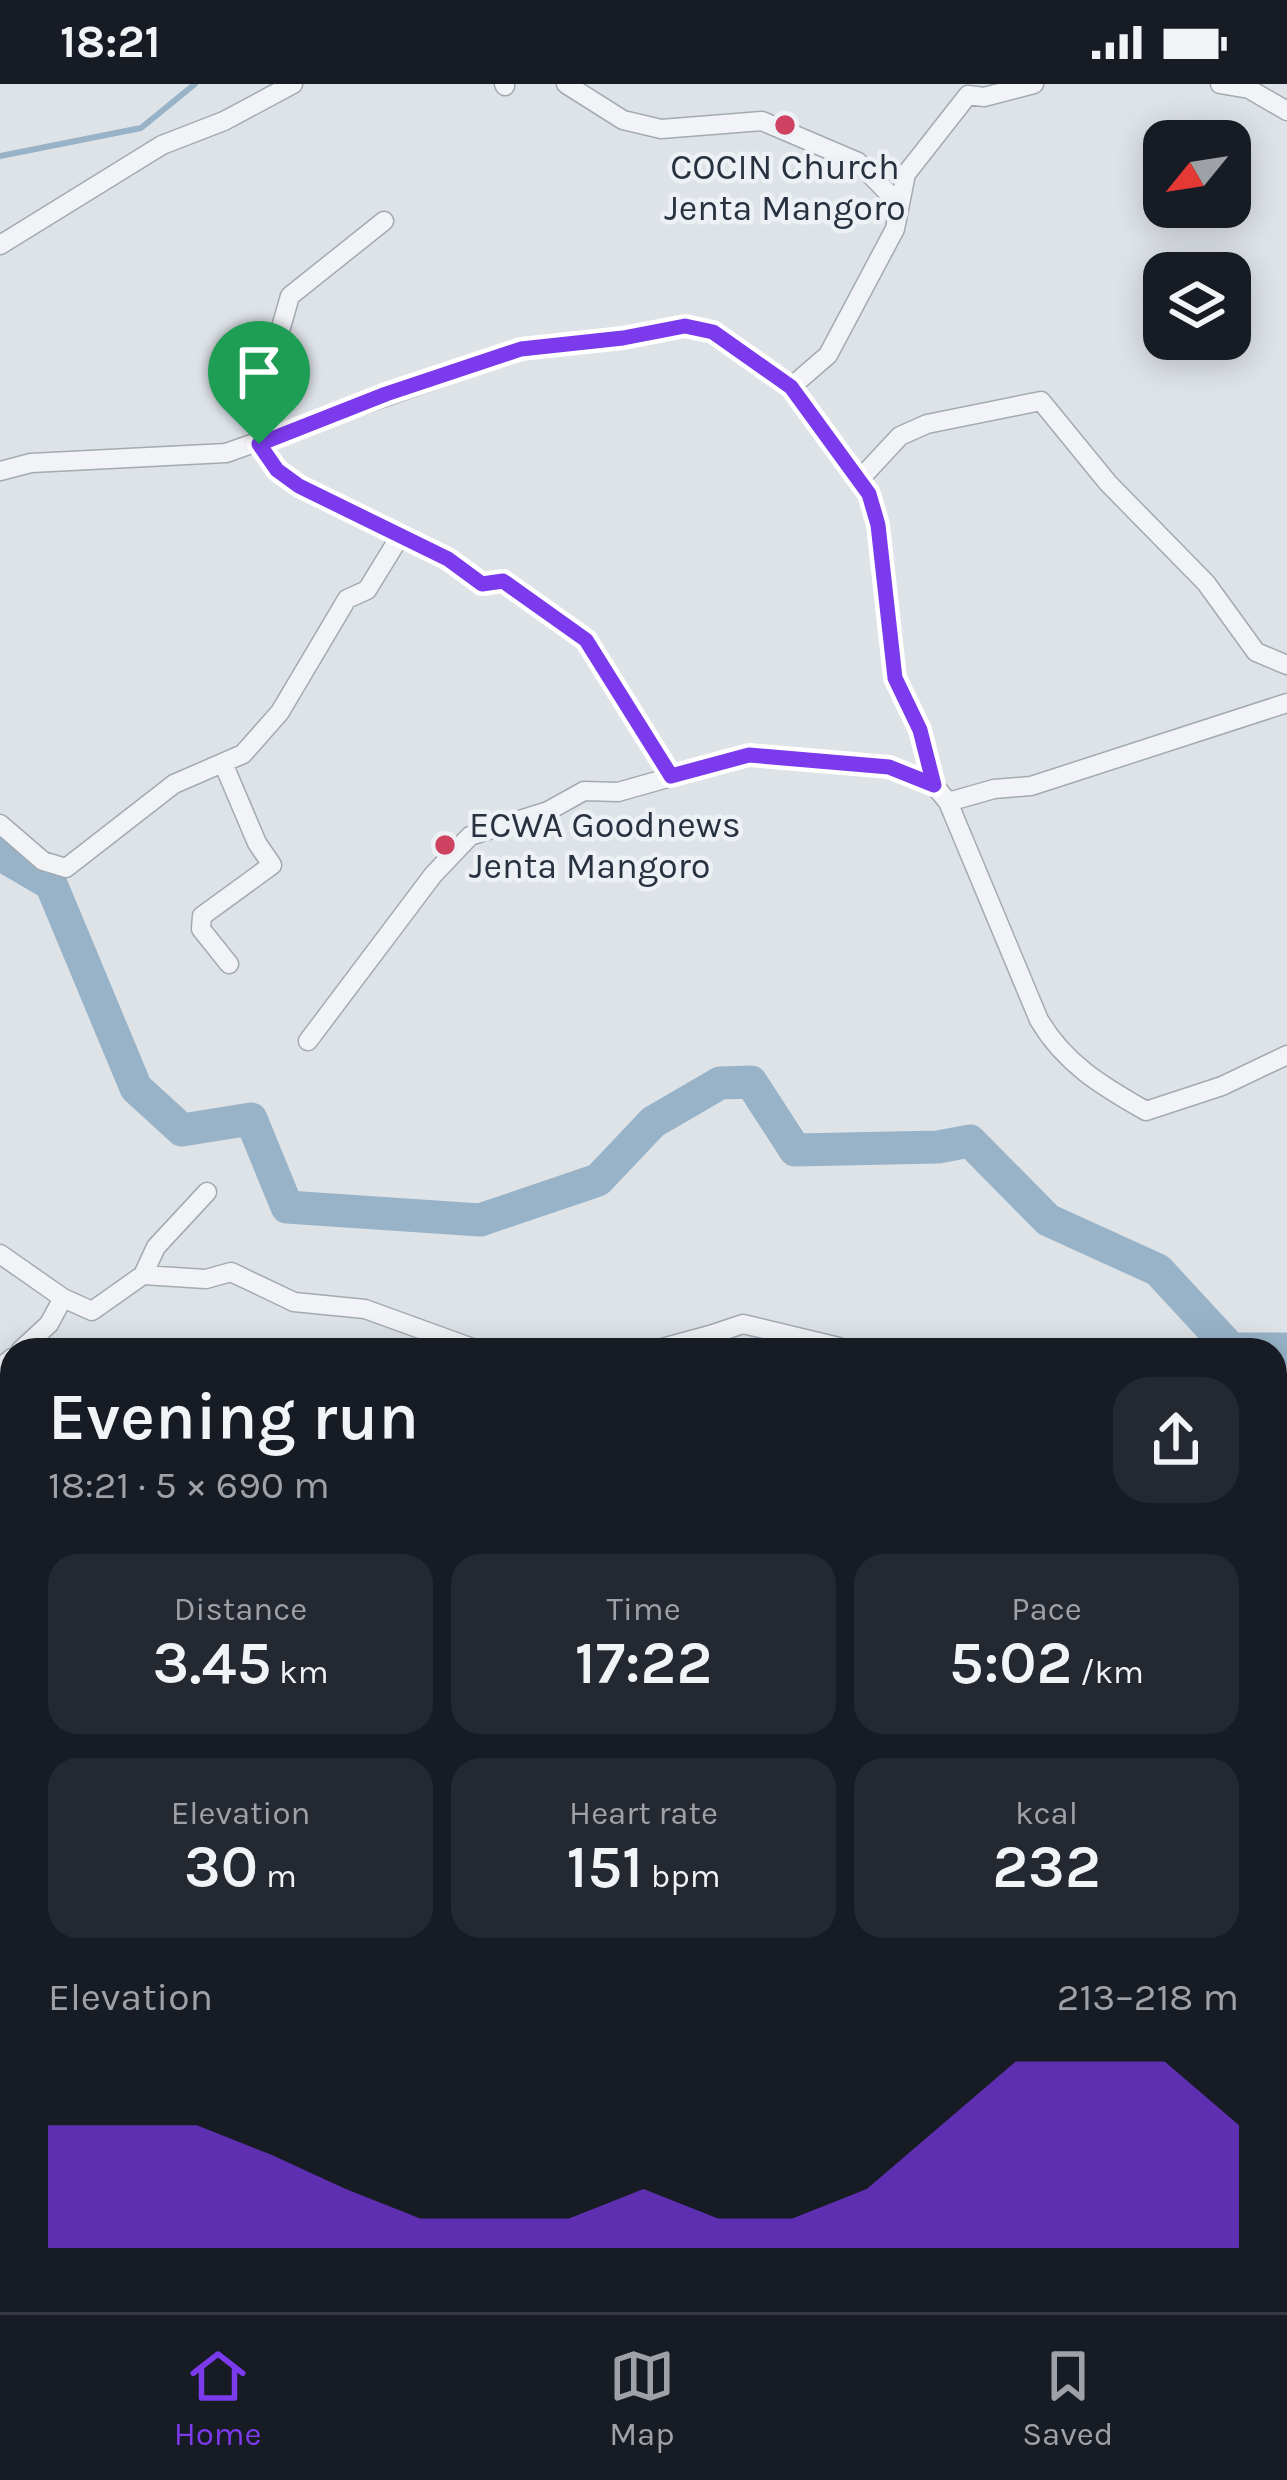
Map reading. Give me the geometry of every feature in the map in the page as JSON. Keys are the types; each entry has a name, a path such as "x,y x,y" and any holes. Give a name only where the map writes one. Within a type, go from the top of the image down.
{"street":[{"path":"0,245 162,146 224,121 293,84"},
{"path":"566,84 623,120 661,129 762,121 858,163 900,205"},
{"path":"791,387 828,355 877,254 895,229 906,174 971,89 984,97 1034,84"},
{"path":"1220,84 1249,89 1287,111"},
{"path":"384,221 290,296 263,390 259,444 277,470 299,486 448,559 482,584 503,581 586,640 671,776"},
{"path":"0,471 70,460 226,454 521,349 685,326 713,332 791,387 859,480 878,525 895,678 920,730 934,785 948,802 1058,1052 1102,1086 1146,1111 1222,1086 1287,1054"},
{"path":"859,480 900,436 927,424 1041,401 1108,484 1206,583 1256,652 1287,664"},
{"path":"0,824 43,861 66,868 174,784 243,754 280,712 347,599 367,590 399,538"},
{"path":"948,802 994,789 1031,786 1287,703"},
{"path":"308,1041 433,875 470,836 548,811 584,791 619,792 749,755 889,767 934,785"},
{"path":"223,764 257,844 272,865 202,916 201,929 229,964"},
{"path":"0,1254 63,1298 92,1311 143,1275 156,1247 207,1192"},
{"path":"143,1275 206,1279 231,1272 294,1302 365,1309 445,1338"},
{"path":"34,1338 49,1324 63,1298"},
{"path":"718,1338 743,1324 801,1338"}],"waterway":[{"path":"0,156 141,128 195,84"},
{"path":"0,854 51,884 136,1088 182,1130 251,1119 287,1207 480,1220 598,1180 653,1122 720,1083 751,1082 795,1150 938,1147 970,1141 1048,1220 1158,1270 1221,1338"}],"place":[{"name":"COCIN Church Jenta Mangoro","path":"785,125"},
{"name":"ECWA Goodnews Jenta Mangoro","path":"445,845"}],"route":[{"path":"685,326 713,332 791,387 869,494 878,525 895,678 920,730 934,785 889,767 749,755 671,776 612,675 586,640 565,622 503,581 482,584 448,559 299,486 277,470 259,444 386,394 521,349 685,326"}]}
